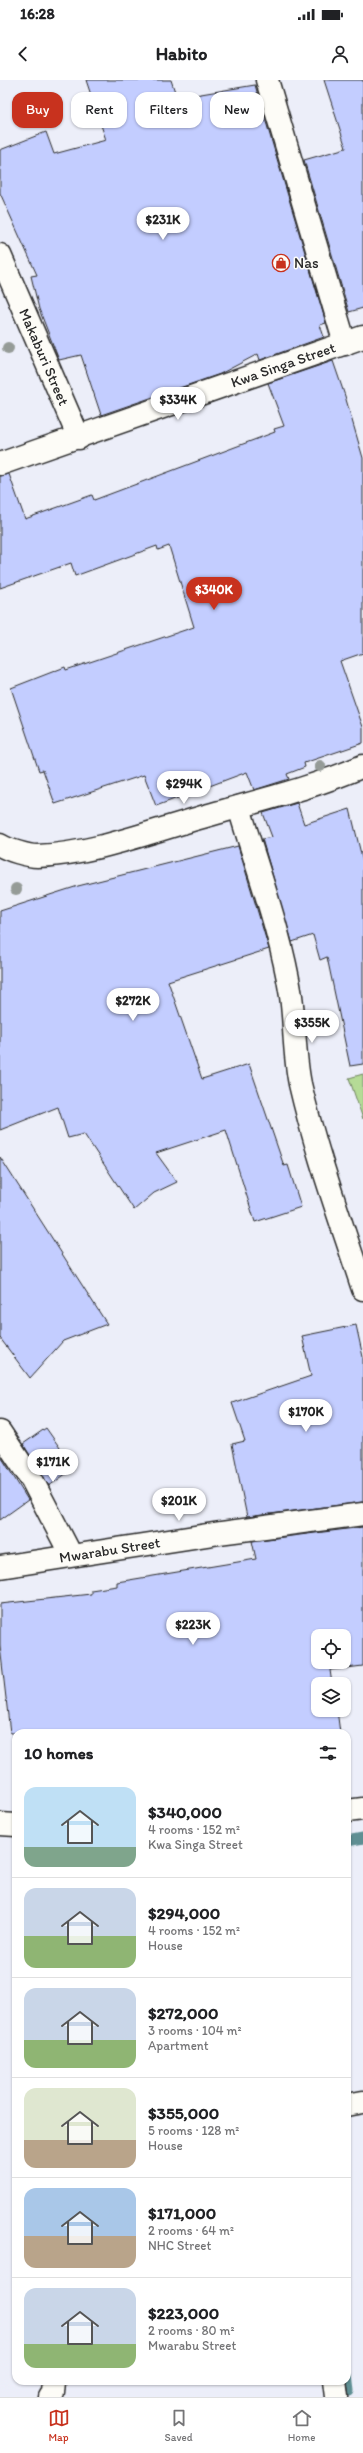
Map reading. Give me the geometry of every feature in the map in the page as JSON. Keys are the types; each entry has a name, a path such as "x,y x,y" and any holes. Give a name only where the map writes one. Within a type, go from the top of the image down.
{"street":[{"path":"267,80 354,340"},
{"name":"Makaburi Street","path":"0,255 79,438"},
{"name":"Kwa Singa Street","path":"0,464 79,438 354,340"},
{"path":"0,845 36,856 77,851 122,840 238,806 346,773 363,766"},
{"path":"238,806 280,945 291,998 293,1032 300,1082 322,1162 363,1289"},
{"path":"0,1432 32,1480 71,1555"},
{"name":"Mwarabu Street","path":"0,1568 71,1555 363,1514"},
{"path":"351,1810 363,1809"},
{"path":"0,1824 12,1825"},
{"path":"351,2104 363,2102"},
{"path":"50,2397 53,2393 54,2385"},
{"path":"336,2385 337,2397"}],"green space":[{"path":"363,1074 363,1119 349,1078"}],"building":[{"path":"86,80 171,80 175,92 135,92 135,128 202,128 202,94 210,92 210,128 264,128 264,115 326,323 320,325 324,337 260,360 258,354 220,374 101,415 81,355 59,360 39,309 31,276 37,275 0,193 0,150 46,132 54,154 106,140 102,128 127,128 127,92 90,92"},
{"path":"324,80 363,80 363,308 349,312 304,160 346,148"},
{"path":"255,85 257,92 213,92"},
{"path":"333,361 363,458 363,653 340,661 363,727 363,743 304,763 305,767 287,774 289,779 254,790 247,772 156,806 144,775 55,804 43,770 39,771 11,688 65,667 66,670 194,627 169,546 158,550 157,546 75,576 71,563 0,588 0,476 9,474 25,519 92,495 94,500 275,432 274,429 284,426 268,383"},
{"path":"297,803 304,824 350,809 363,862 363,1064 350,1066 327,957 320,960 313,935 292,942 262,839 272,837 263,813"},
{"path":"238,846 269,949 168,981 202,1079 249,1064 284,1166 288,1165 301,1207 255,1222 226,1130 156,1153 177,1182 154,1193 134,1210 84,1134 68,1138 58,1107 0,1130 0,911 78,886"},
{"path":"0,1157 107,1324 63,1341 30,1378 0,1338"},
{"path":"356,1325 363,1357 363,1502 247,1517 232,1444 245,1441 232,1403 311,1376 302,1336"},
{"path":"46,1428 74,1468 49,1486 23,1444"},
{"path":"2,1458 28,1500 0,1520 0,1460"},
{"path":"363,1527 363,1666 351,1667 351,1629 311,1629 311,1669 338,1669 330,1670 331,1677 311,1677 311,1717 338,1717 339,1729 12,1729 12,1733 10,1733 0,1646 0,1604 91,1594 91,1590 117,1586 117,1582 256,1559 252,1541"}],"waterway":[{"path":"351,1840 363,1838"},
{"path":"348,2385 349,2391"}],"place":[{"name":"Nas","path":"281,263"}]}
